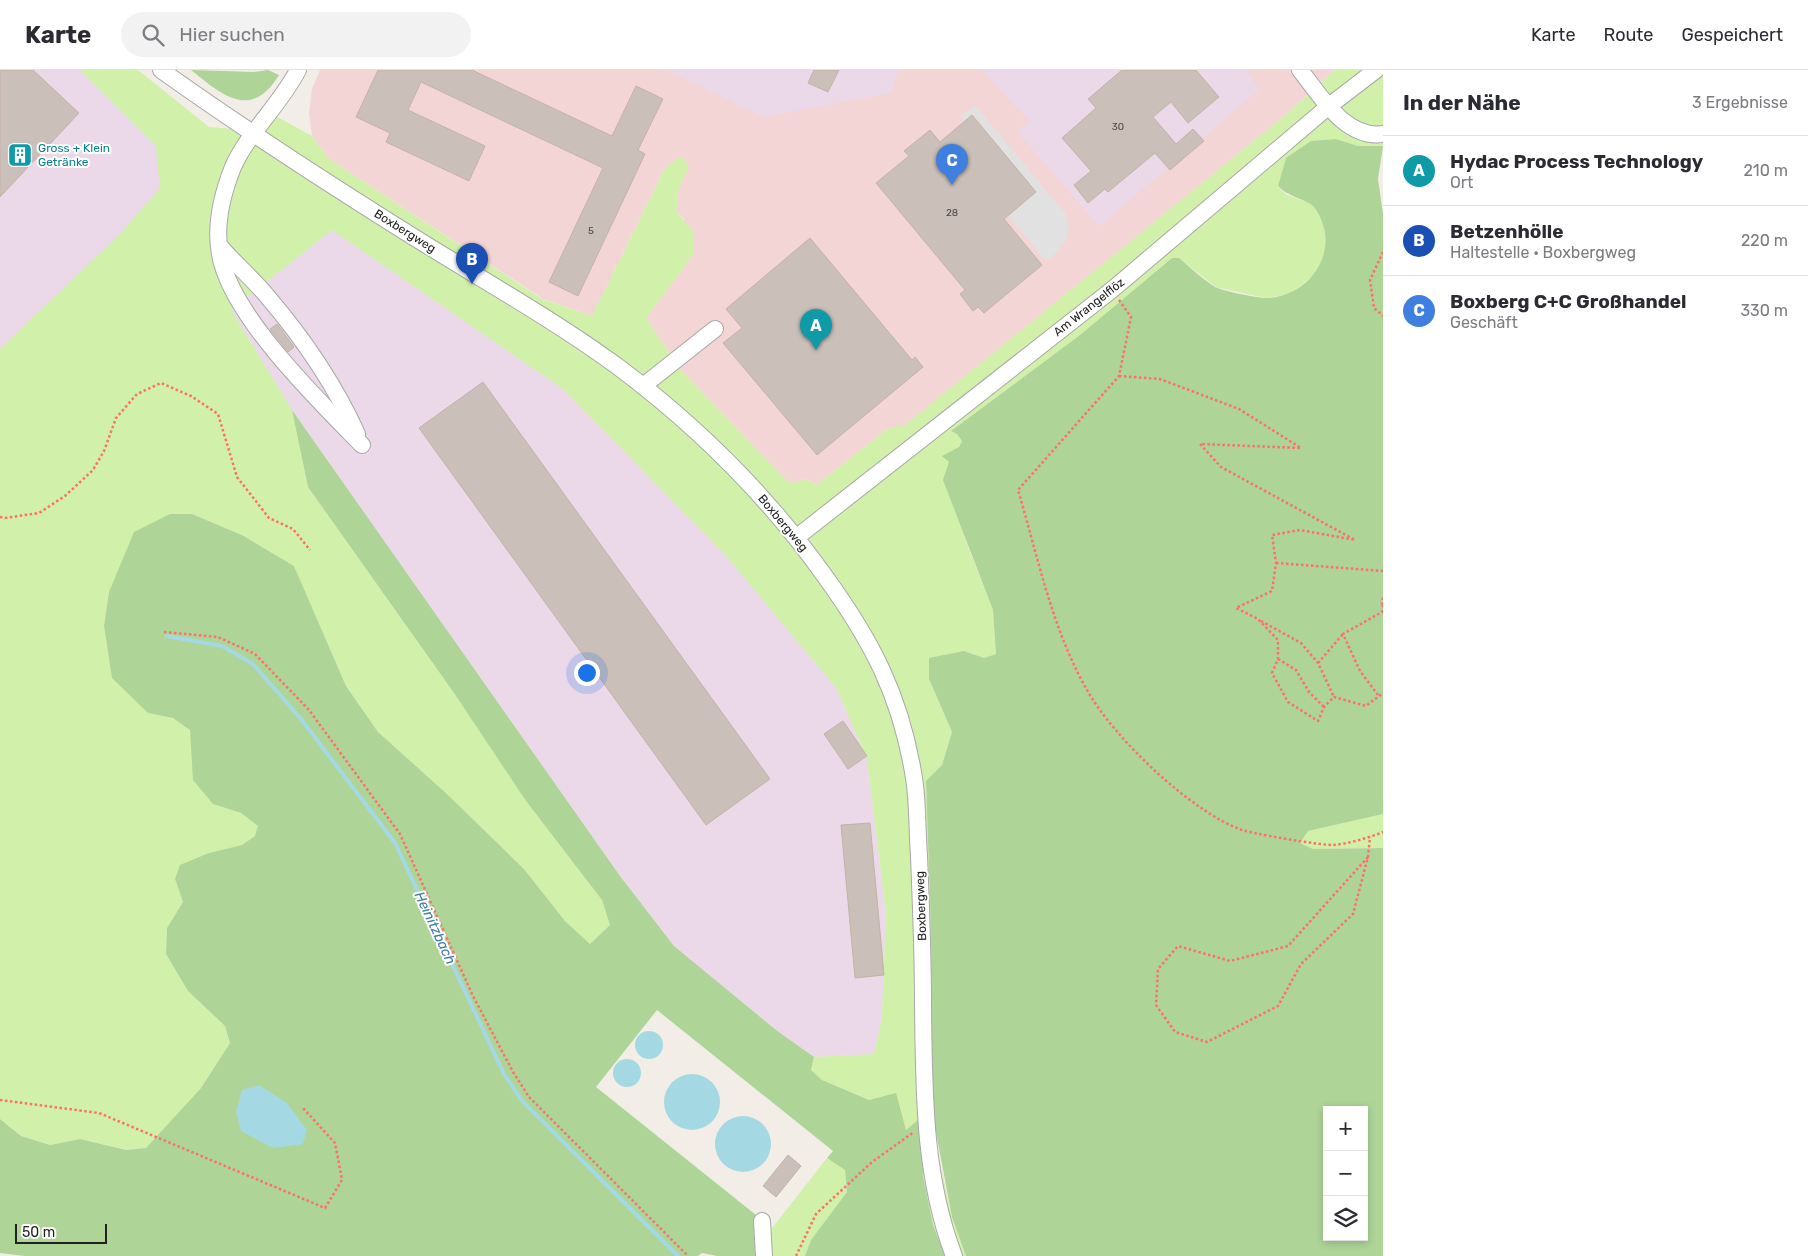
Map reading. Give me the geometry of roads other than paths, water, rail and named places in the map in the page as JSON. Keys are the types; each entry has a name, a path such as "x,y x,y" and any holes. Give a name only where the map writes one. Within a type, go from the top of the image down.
{"street":[{"name":"Boxbergweg","path":"161,70 253,134 563,331 643,386 686,422 748,480 798,537 841,598 880,662 903,722 915,782 922,932 926,1124 931,1173 939,1210 954,1256"},
{"path":"219,245 266,295 313,358 346,409 362,445 299,378 241,304 222,263 219,245 221,204 234,165 253,134 277,105 298,70"},
{"path":"1300,70 1345,123 1364,133 1383,134"},
{"name":"Am Wrangelflöz","path":"798,537 1112,289 1330,106 1376,70"},
{"path":"643,386 714,329"},
{"path":"762,1221 764,1256"}],"water":[{"path":"649,1031 659,1035 663,1045 659,1055 649,1059 639,1055 635,1045 639,1035"},
{"path":"627,1059 637,1063 641,1073 637,1083 627,1087 617,1083 613,1073 617,1063"},
{"path":"687,1074 697,1074 712,1082 718,1091 720,1102 718,1113 712,1122 697,1130 687,1130 676,1125 669,1118 664,1107 664,1097 669,1086 676,1079"},
{"path":"259,1085 287,1103 307,1130 303,1144 273,1148 241,1131 236,1112 242,1090"},
{"path":"738,1116 748,1116 763,1124 769,1133 771,1144 769,1155 763,1164 748,1172 738,1172 727,1167 720,1160 715,1149 715,1139 720,1128 727,1121"}],"waterway":[{"name":"Heinitzbach","path":"167,636 222,646 253,664 301,719 395,843 504,1074 523,1102 678,1256"}],"place":[{"name":"Gross + Klein Getränke","path":"20,155"},
{"name":"Boxberg C+C Großhandel","path":"952,185"},
{"name":"Betzenhölle","path":"472,284"},
{"name":"Hydac Process Technology","path":"816,350"}]}
